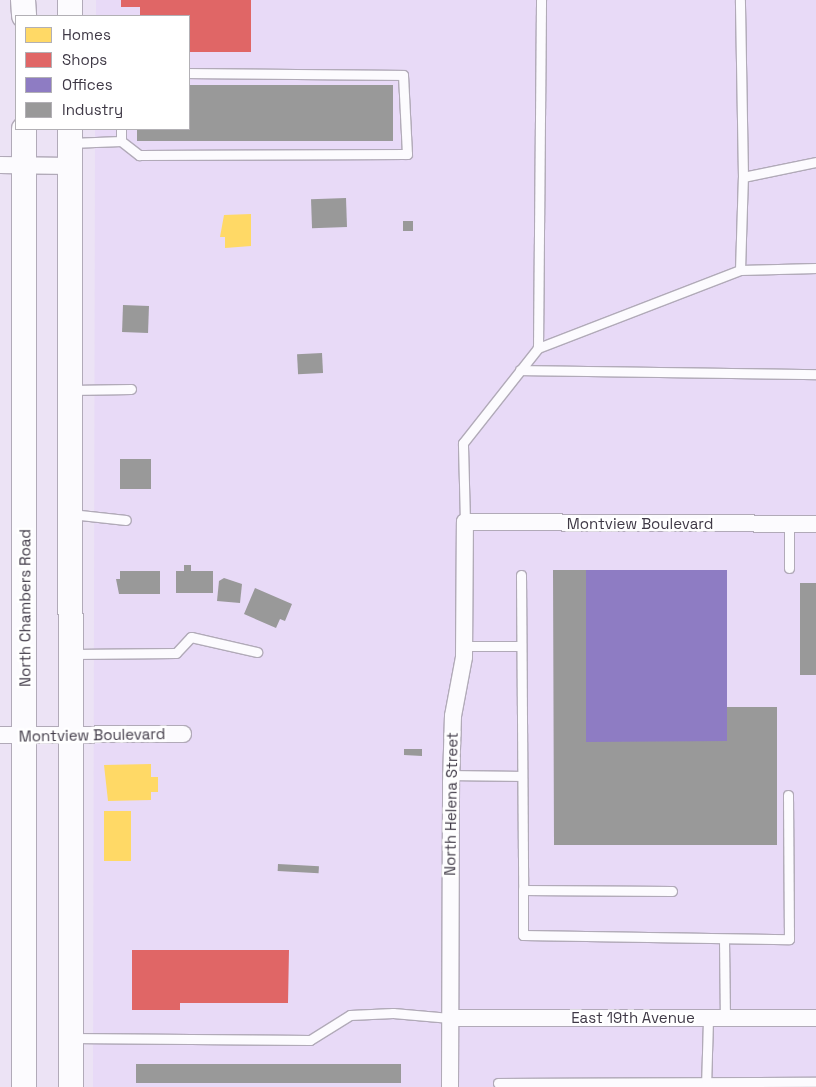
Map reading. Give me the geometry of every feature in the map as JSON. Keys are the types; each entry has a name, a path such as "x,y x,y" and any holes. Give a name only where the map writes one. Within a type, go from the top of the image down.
{"main road":[{"path":"24,0 24,15"},
{"path":"70,0 70,15"},
{"name":"North Chambers Road","path":"24,130 24,1087"},
{"path":"70,146 71,1087"}],"street":[{"path":"0,165 24,166 70,146"},
{"name":"Montview Boulevard","path":"465,522 816,524"},
{"name":"North Helena Street","path":"450,1087 451,775 453,716 462,674 464,646 465,522"},
{"name":"Montview Boulevard","path":"0,735 183,734"},
{"name":"East 19th Avenue","path":"450,1018 816,1018"}],"lane":[{"path":"538,348 542,0"},
{"path":"740,0 744,177 740,270"},
{"path":"70,146 121,141 139,156 407,154 404,75 190,73"},
{"path":"121,130 121,141"},
{"path":"744,177 816,162"},
{"path":"465,522 463,443 538,348 740,270 816,268"},
{"path":"520,370 816,374"},
{"path":"71,390 131,389"},
{"path":"71,514 126,520"},
{"path":"789,524 789,568"},
{"path":"521,575 522,935 789,939 788,795"},
{"path":"72,654 176,653 191,637 257,652"},
{"path":"464,646 521,646"},
{"path":"451,775 521,776"},
{"path":"522,890 672,891"},
{"path":"724,939 725,1018"},
{"path":"71,1038 310,1040 350,1015 393,1013 450,1018"},
{"path":"706,1085 708,1018"},
{"path":"498,1083 706,1085 816,1082"}],"shaded area":[{"path":"96,0 816,0 816,1087 93,1087 95,130 190,130 190,15 96,15"}],"building: Homes":[{"path":"251,214 251,246 225,248 225,237 220,237 224,215"},
{"path":"151,764 151,777 158,777 158,792 151,792 151,800 108,801 104,765"},
{"path":"104,811 131,811 131,861 104,861"}],"building: Shops":[{"path":"121,0 251,0 251,52 190,52 190,15 140,15 140,7 121,7"},
{"path":"132,950 289,950 288,1003 180,1003 180,1010 132,1010"}],"building: Offices":[{"path":"586,570 727,570 727,742 586,742"}],"building: Industry":[{"path":"190,85 393,85 393,141 137,141 137,130 190,130"},
{"path":"346,198 347,227 312,228 311,199"},
{"path":"403,221 413,221 413,231 403,231"},
{"path":"123,305 149,306 148,333 122,332"},
{"path":"322,353 323,373 298,374 297,354"},
{"path":"120,459 151,459 151,489 120,489"},
{"path":"184,565 191,565 191,571 213,571 213,593 176,593 176,571 184,571"},
{"path":"553,570 586,570 586,742 727,741 727,707 777,707 777,845 554,845"},
{"path":"120,571 160,571 160,594 119,594 116,579 120,579"},
{"path":"224,578 242,584 240,603 217,601 219,581"},
{"path":"800,583 816,583 816,675 800,675"},
{"path":"255,588 292,604 285,621 280,619 276,628 244,614"},
{"path":"404,749 422,749 422,756 404,755"},
{"path":"278,864 319,866 319,873 278,871"},
{"path":"136,1064 401,1064 401,1083 136,1083"}]}
